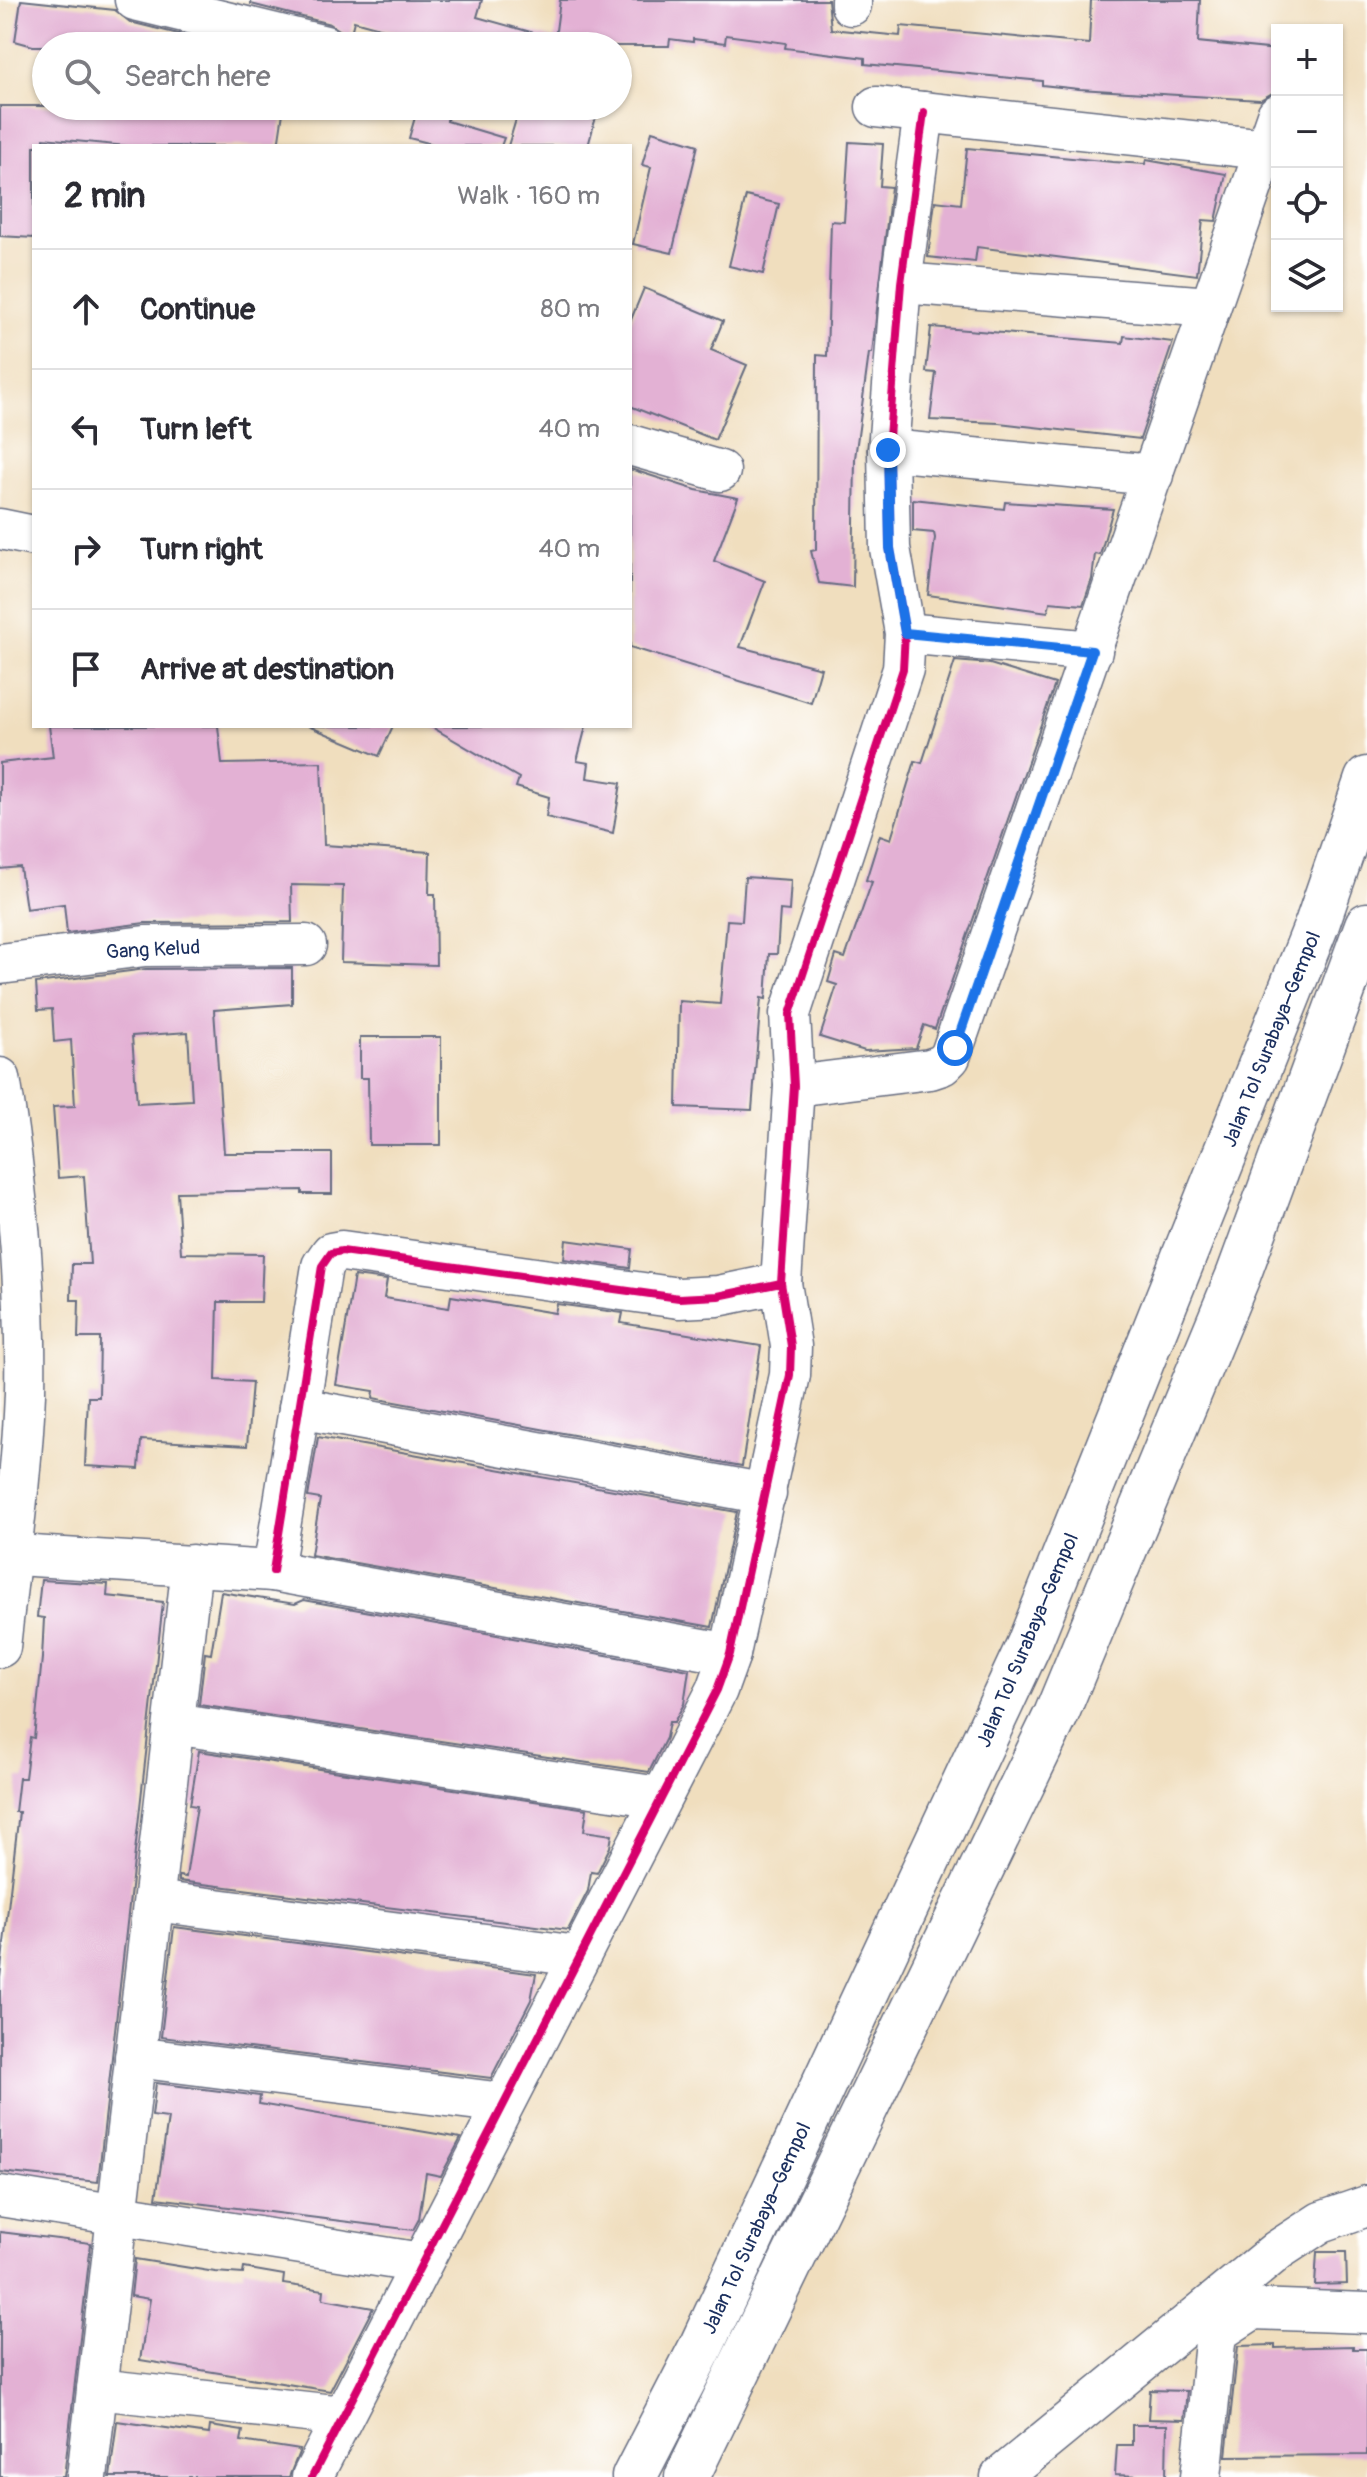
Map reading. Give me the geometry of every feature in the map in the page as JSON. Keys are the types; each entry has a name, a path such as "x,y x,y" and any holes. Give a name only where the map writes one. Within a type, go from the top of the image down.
{"highway":[{"name":"Jalan Tol Surabaya–Gempol","path":"634,2477 700,2349 1029,1644 1317,924 1367,779"},
{"path":"687,2477 1056,1715 1238,1276 1367,925"}],"street":[{"path":"135,0 267,32"},
{"path":"794,1086 930,1069 942,1065 950,1057 1271,132 876,107"},
{"path":"312,2477 659,1797 717,1690 730,1654 790,1375 791,1346 781,1283 794,1086 790,1014 903,669 905,633 890,548 888,450 901,283 924,112"},
{"path":"901,283 1210,307"},
{"path":"632,446 720,471"},
{"path":"888,450 1153,475"},
{"path":"0,529 32,536"},
{"path":"905,633 1092,651"},
{"name":"Gang Kelud","path":"0,964 145,946 306,945"},
{"path":"0,1078 12,1154 24,1304 12,1394 0,1647"},
{"path":"273,1571 322,1266 331,1253 342,1251 679,1298 718,1296 781,1283"},
{"path":"299,1408 766,1494"},
{"path":"5,1554 273,1571 730,1654"},
{"path":"87,2477 192,1565"},
{"path":"174,1724 659,1797"},
{"path":"154,1901 578,1956"},
{"path":"135,2057 503,2103"},
{"path":"0,2196 421,2263"},
{"path":"1012,2473 1212,2320 1278,2250 1321,2222 1367,2206"},
{"path":"1212,2320 1253,2309 1367,2313"},
{"path":"1201,2477 1212,2320"},
{"path":"97,2389 343,2416"}],"building":[{"path":"21,0 115,10 130,22 170,32 32,32 32,46 15,41"},
{"path":"251,0 482,0 477,17 531,32 394,32 354,21 351,32 342,32 330,24 251,4"},
{"path":"560,0 828,0 831,29 900,36 901,26 1089,44 1091,0 1200,0 1198,42 1271,49 1271,94 1260,100 1079,89 1042,85 1042,81 865,64 865,58 785,48 786,43 726,35 725,43 670,39 669,46 632,46 632,32 556,32"},
{"path":"0,106 32,106 32,120 282,120 278,144 106,144 44,138 44,144 32,144 32,238 0,236"},
{"path":"414,120 447,120 504,138 502,144 432,144 409,138"},
{"path":"516,120 595,120 589,144 509,144"},
{"path":"652,131 698,145 672,253 633,244 651,167 642,165"},
{"path":"849,142 883,144 880,186 891,187 872,353 869,353 855,458 853,587 819,583 811,551 816,550 817,355 827,356 831,221 844,222"},
{"path":"967,148 1113,162 1145,164 1146,160 1226,174 1216,221 1203,220 1197,275 977,247 975,262 928,257 935,201 961,204"},
{"path":"746,196 779,204 763,274 729,266"},
{"path":"644,288 723,321 711,350 747,365 715,440 632,407 632,317"},
{"path":"931,327 1123,343 1124,336 1173,342 1140,439 999,423 930,420 936,373 926,372"},
{"path":"632,470 696,490 738,498 714,561 765,581 740,647 821,668 811,703 632,648"},
{"path":"913,499 1004,509 1005,502 1113,509 1100,555 1095,554 1092,579 1083,605 1050,602 1048,612 928,595 935,538 934,533 913,531"},
{"path":"955,661 990,664 1055,684 935,1029 924,1025 916,1048 865,1051 820,1037 837,985 828,982 836,955 845,958 872,882 866,880 880,835 891,839 915,761 922,763"},
{"path":"49,728 218,728 222,764 321,762 324,845 430,852 429,894 435,894 436,965 341,962 343,886 291,885 292,922 145,923 67,933 64,904 26,909 20,867 0,869 0,763 53,757"},
{"path":"313,728 392,728 379,756"},
{"path":"433,728 585,728 577,761 589,763 587,778 621,783 613,833 546,817 549,797 516,787 519,778"},
{"path":"745,877 791,880 789,911 780,910 777,954 769,954 766,999 761,998 752,1110 677,1107 679,1001 720,1004 727,920 742,921"},
{"path":"292,968 292,1004 214,1010 224,1153 332,1153 332,1194 302,1194 302,1190 177,1192 181,1253 263,1254 261,1302 218,1302 216,1380 252,1382 247,1446 141,1440 139,1469 85,1466 88,1397 99,1397 100,1338 78,1338 79,1300 71,1300 72,1264 90,1264 84,1176 58,1178 53,1107 75,1106 71,1040 54,1042 52,1009 38,1010 36,983 146,969","holes":["188,1032 192,1100 137,1103 132,1036"]},
{"path":"360,1037 441,1037 441,1145 369,1145 368,1078 360,1078"},
{"path":"566,1240 632,1249 630,1268 564,1259"},
{"path":"354,1276 387,1280 384,1298 449,1308 451,1296 555,1313 557,1304 623,1313 621,1323 761,1346 742,1466 373,1398 374,1391 336,1385"},
{"path":"318,1437 737,1512 712,1627 311,1555 320,1499 308,1497"},
{"path":"41,1580 108,1584 107,1596 163,1602 98,2182 0,2172 0,1978 19,1812 15,1812 19,1778 25,1778 30,1737 34,1738 44,1618 37,1617"},
{"path":"221,1592 295,1604 304,1600 689,1670 684,1704 674,1722 669,1722 666,1738 649,1772 199,1705 205,1653 211,1654"},
{"path":"199,1751 587,1809 584,1831 612,1835 610,1847 597,1873 591,1872 588,1891 568,1930 179,1881 179,1876 186,1877 197,1806 190,1805"},
{"path":"174,1927 536,1974 531,2000 491,2078 161,2037"},
{"path":"156,2083 260,2096 259,2104 461,2138 441,2176 426,2173 419,2219 413,2230 156,2198 168,2118 152,2116"},
{"path":"0,2232 91,2243 64,2477 0,2477"},
{"path":"1317,2252 1346,2252 1347,2284 1315,2285"},
{"path":"135,2259 215,2272 243,2274 244,2268 284,2275 283,2284 324,2290 323,2299 373,2308 330,2391 140,2360 150,2299 131,2296"},
{"path":"1275,2345 1275,2348 1353,2346 1353,2349 1367,2349 1367,2455 1226,2456 1238,2346"},
{"path":"1150,2390 1187,2391 1184,2420 1148,2419"},
{"path":"117,2421 209,2434 210,2426 243,2431 241,2441 300,2450 289,2477 110,2477"},
{"path":"1132,2425 1167,2425 1166,2477 1115,2475 1117,2445 1132,2445"}],"cycle path":[{"path":"781,1283 794,1086 790,1014 903,669 905,633 890,548 888,450 901,283 924,112"},
{"path":"273,1571 322,1266 331,1253 342,1251 679,1298 718,1296 781,1283 791,1346 790,1375 730,1654 717,1690 312,2477"}],"route":[{"path":"888,450 890,548 905,633 1092,651 955,1048"}]}
